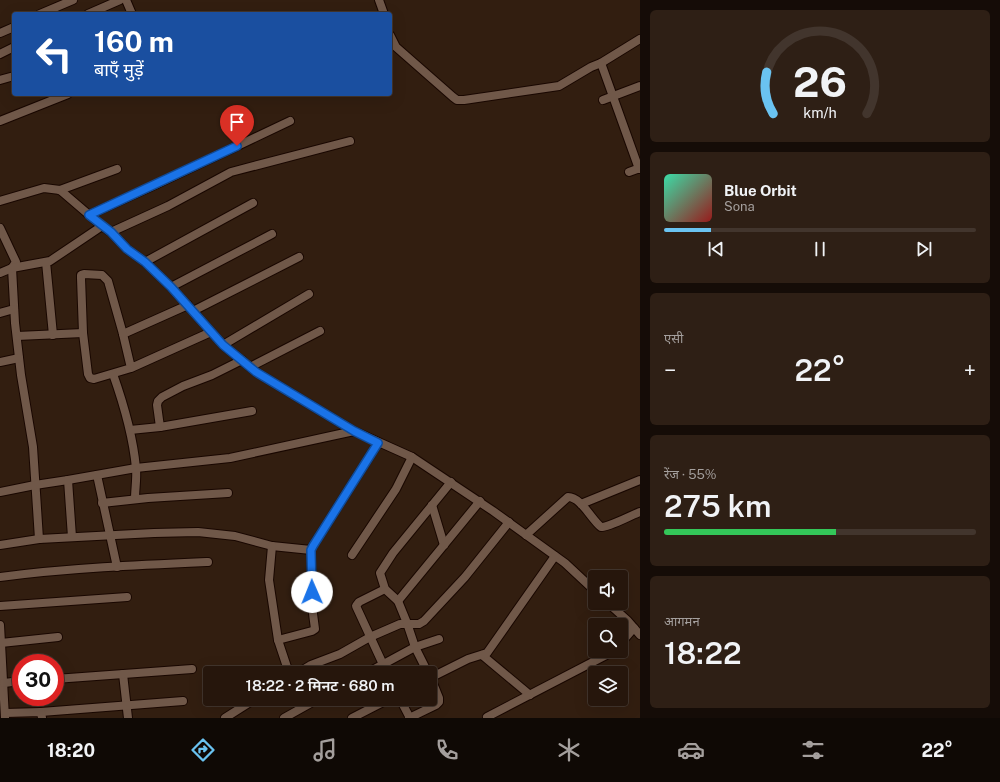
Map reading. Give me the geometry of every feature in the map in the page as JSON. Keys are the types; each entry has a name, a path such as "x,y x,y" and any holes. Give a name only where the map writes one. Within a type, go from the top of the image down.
{"street":[{"path":"45,12 73,0"},
{"path":"93,12 120,0"},
{"path":"126,0 131,12"},
{"path":"379,0 383,12"},
{"path":"0,33 12,28"},
{"path":"392,39 396,48 458,100 464,100 559,86 640,39"},
{"path":"0,54 12,48"},
{"path":"601,63 639,168 629,172"},
{"path":"0,80 12,77"},
{"path":"603,100 640,86"},
{"path":"1,118 62,96"},
{"path":"89,215 290,121"},
{"path":"111,232 168,206 231,172 350,141"},
{"path":"0,201 44,188 60,190 117,169"},
{"path":"60,190 111,232 127,249 145,262 171,287 223,345 250,367 354,431 412,457 509,522 555,556 588,585"},
{"path":"145,262 253,203"},
{"path":"0,273 12,268 50,261 102,226"},
{"path":"0,228 16,262 12,268 14,309 19,358 33,447 39,539"},
{"path":"171,287 272,234"},
{"path":"123,334 190,308 299,257"},
{"path":"46,262 52,335"},
{"path":"131,368 108,281 102,275 86,273 81,275 83,333 88,374 90,378 94,379 131,368 211,332"},
{"path":"223,345 309,294"},
{"path":"0,313 14,309"},
{"path":"250,367 320,332"},
{"path":"17,336 83,333"},
{"path":"0,362 19,358"},
{"path":"160,427 157,405 158,401 162,397 242,360"},
{"path":"113,374 125,407 130,430 136,468 135,499"},
{"path":"130,430 160,427 252,411"},
{"path":"0,492 136,468 230,458 354,431"},
{"path":"278,640 312,631 316,628 312,606 311,550 378,443"},
{"path":"352,555 396,489 412,457"},
{"path":"97,475 117,567"},
{"path":"68,480 72,537"},
{"path":"581,504 640,480"},
{"path":"425,666 415,647 398,601 385,589 380,573 386,563 450,482"},
{"path":"102,503 135,499 228,493"},
{"path":"526,535 566,498 571,497 581,504 601,527 607,526 627,516 640,512"},
{"path":"398,601 480,502"},
{"path":"432,505 444,545"},
{"path":"309,666 340,654 370,637 400,624 419,624 424,621 466,577 509,522"},
{"path":"0,545 39,539 198,532 235,536 272,546 311,550"},
{"path":"272,546 269,580 278,640 287,666"},
{"path":"437,673 468,659 487,653 555,556"},
{"path":"0,577 117,567 208,562"},
{"path":"384,664 356,608 356,604 385,589"},
{"path":"0,606 127,597"},
{"path":"615,610 640,635"},
{"path":"0,625 5,715 41,715 127,705 184,701"},
{"path":"628,635 634,628"},
{"path":"1,643 58,637"},
{"path":"380,666 415,647 439,639"},
{"path":"482,655 530,695"},
{"path":"486,718 519,699 530,695 601,658"},
{"path":"64,678 192,669"},
{"path":"123,674 128,718"},
{"path":"4,683 12,683"},
{"path":"437,693 439,698 439,702 437,704"},
{"path":"225,718 244,706"},
{"path":"284,718 305,706"},
{"path":"352,718 375,706"},
{"path":"403,706 409,718 434,706"}],"route":[{"path":"237,146 89,215 111,232 127,249 145,262 188,305 223,345 256,372 354,431 378,443 311,550 312,592"}]}
